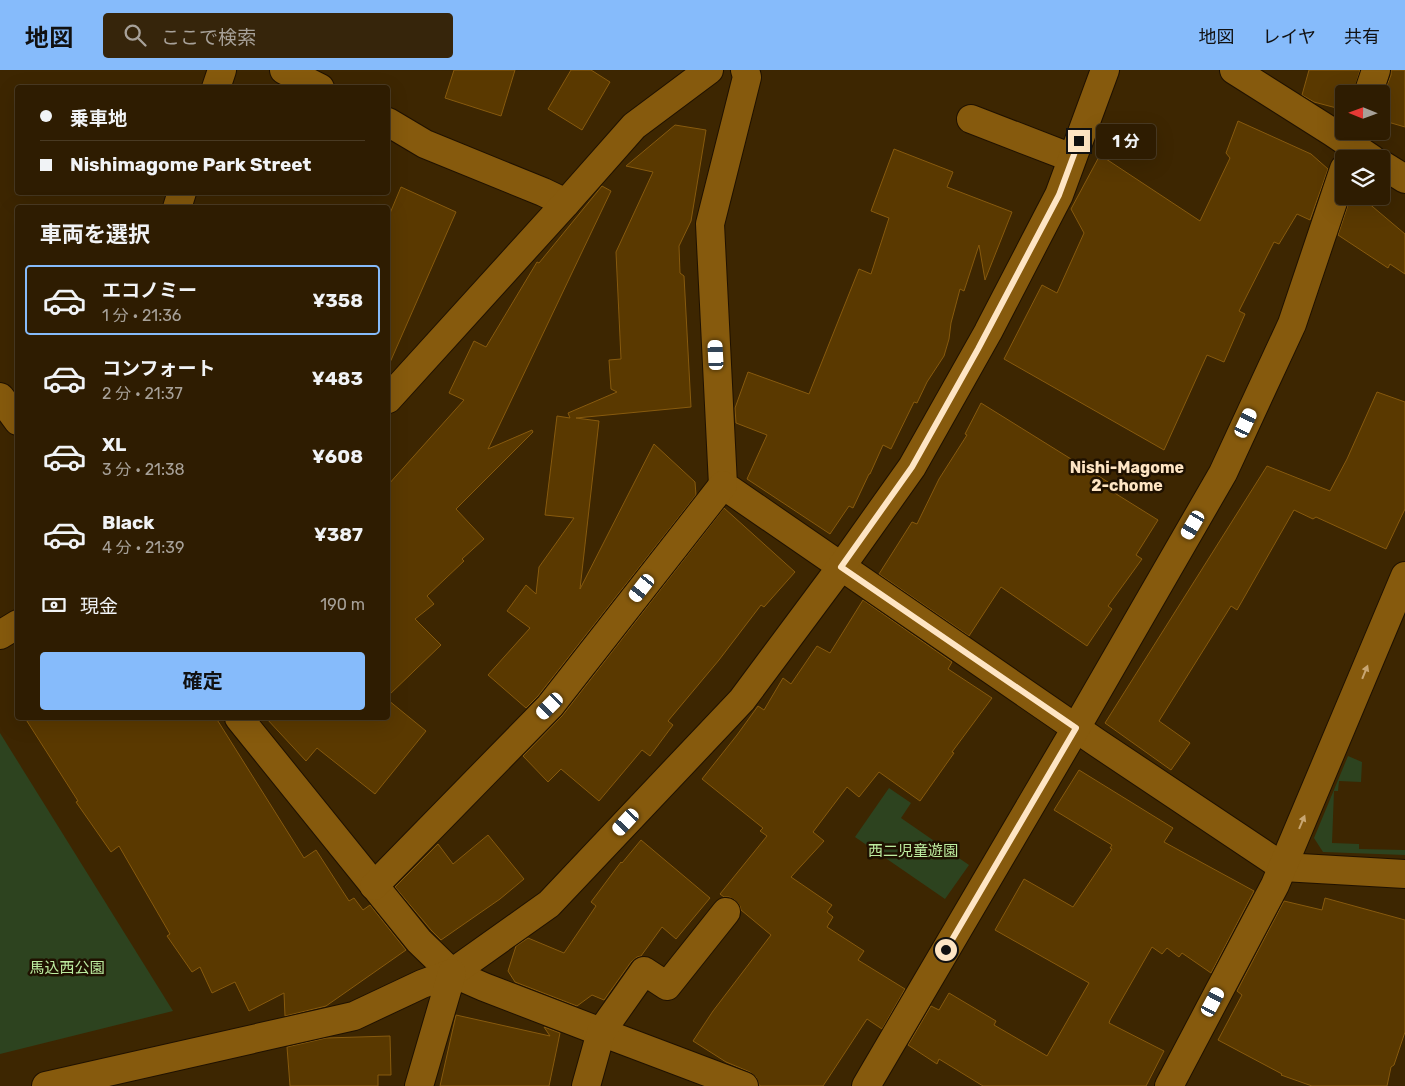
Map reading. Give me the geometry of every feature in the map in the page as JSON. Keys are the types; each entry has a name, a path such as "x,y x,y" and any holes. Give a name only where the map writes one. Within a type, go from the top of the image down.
{"street":[{"path":"217,85 222,70"},
{"path":"284,70 314,85"},
{"path":"390,397 634,126 709,70"},
{"path":"374,886 550,706 723,485 710,224 747,77 745,70"},
{"path":"46,1086 90,1081 354,1016 422,984 452,973 549,904 742,700 841,567 912,467 997,315 1059,195 1106,70"},
{"path":"1234,70 1332,132 1351,150"},
{"path":"1371,85 1376,70"},
{"path":"971,119 1072,158"},
{"path":"390,123 425,144 566,203"},
{"path":"1390,170 1405,179"},
{"path":"866,1086 1223,473 1292,324 1335,205"},
{"path":"0,397 15,417"},
{"path":"723,485 1076,728 1283,867 1405,874"},
{"path":"1169,1086 1275,885 1405,576"},
{"path":"0,635 15,626"},
{"path":"241,720 418,941 452,973 484,987 744,1086"},
{"path":"586,1086 601,1032 644,971 667,986 726,912"},
{"path":"419,1086 452,973"}],"green space":[{"name":"馬込西公園","path":"0,733 173,1011 0,1054"},
{"path":"1348,756 1362,762 1361,782 1339,781 1338,791 1334,791 1332,843 1359,844 1359,849 1405,850 1405,855 1323,852 1314,838"},
{"name":"西二児童遊園","path":"889,788 911,803 901,818 969,865 945,899 855,837"}],"building":[{"path":"454,70 515,70 501,116 445,98"},
{"path":"571,70 591,70 610,82 582,130 548,109"},
{"path":"1309,70 1360,70 1356,85 1335,85 1335,108 1314,102 1302,95"},
{"path":"1391,70 1405,70 1405,127 1390,123 1390,85 1387,85"},
{"path":"1238,121 1311,154 1328,169 1310,220 1297,214 1279,244 1274,242 1239,311 1245,314 1224,362 1207,355 1164,450 1004,359 1042,285 1057,293 1084,233 1071,209 1100,155 1200,221 1230,158 1226,153"},
{"path":"675,125 706,130 691,221 679,246 680,273 684,276 691,407 576,418 599,421 580,589 654,444 695,482 696,495 538,696 526,708 488,675 530,628 507,611 526,585 536,594 539,567 574,518 545,515 557,416 570,418 568,413 617,392 611,389 609,360 621,359 616,252 653,172 626,166"},
{"path":"894,149 953,172 947,187 1012,212 985,280 979,245 964,291 960,289 944,356 927,382 917,403 914,402 891,449 883,445 853,508 849,506 830,534 747,479 767,435 736,423 735,408 748,372 809,394 859,269 871,274 889,218 871,211"},
{"path":"602,186 611,191 488,449 532,430 533,432 456,509 484,539 427,596 434,604 415,619 441,645 390,694 390,483 464,400 449,393 474,341 486,347 537,262 539,263"},
{"path":"401,187 456,212 390,362 390,213"},
{"path":"1348,205 1371,205 1405,234 1405,274 1390,264 1388,268 1338,235"},
{"path":"1377,392 1405,402 1405,509 1386,549 1316,517 1313,519 1294,510 1237,610 1231,606 1159,721 1190,743 1171,770 1105,723 1267,466 1330,491 1347,459"},
{"path":"981,403 1108,482 1105,487 1158,520 1136,555 1142,559 1108,606 1112,609 1087,646 1001,587 969,636 879,574 912,522 917,524 939,479 967,435 965,434"},
{"path":"724,508 795,572 764,607 761,605 719,660 668,721 673,725 650,756 642,750 599,801 561,769 548,782 523,756 562,716"},
{"path":"863,600 952,662 948,669 992,698 952,752 954,753 920,801 879,772 859,797 847,787 813,832 824,841 791,877 832,905 827,912 833,917 827,927 864,951 858,960 905,989 882,1029 867,1019 823,1086 761,1086 756,1077 750,1072 726,1062 693,1041 713,1011 771,935 741,910 735,900 720,894 767,836 760,831 763,828 702,779 758,706 764,710 783,678 791,684 817,646 830,653"},
{"path":"390,702 426,731 375,794 317,748 306,761 268,720 390,720"},
{"path":"26,720 217,720 304,858 316,850 349,901 354,898 363,910 370,905 406,950 326,1006 285,1016 284,993 249,1011 235,982 212,993 200,967 192,972 167,936 170,934 119,846 111,852 76,802 78,801"},
{"path":"1079,770 1173,828 1164,842 1254,891 1211,973 1182,953 1179,957 1167,948 1162,954 1152,947 1110,1020 1109,1023 1164,1051 1146,1086 983,1086 939,1059 937,1064 908,1045 931,1006 939,1010 949,993 996,1021 994,1025 1047,1056 1089,983 995,930 1024,879 1073,907 1112,849 1110,848 1112,845 1054,810"},
{"path":"488,835 524,879 500,899 441,940 395,887 438,844 453,864"},
{"path":"641,840 710,898 676,939 662,927 641,956 631,962 604,1000 592,995 577,1006 515,982 508,971 516,946 528,938 564,953 596,906 591,902 621,862"},
{"path":"1325,898 1405,920 1405,1032 1394,1065 1391,1067 1387,1086 1312,1086 1281,1075 1218,1040 1242,995 1237,991 1284,901 1322,910"},
{"path":"456,1015 550,1036 544,1027 560,1033 549,1086 440,1086"},
{"path":"390,1036 391,1075 378,1075 378,1086 290,1086 287,1047 326,1038"}],"district":[{"name":"Nishi-Magome 2-chome","path":"1127,476"}],"route":[{"path":"946,950 1076,728 841,567 912,467 988,332 1059,195 1079,141"}]}
